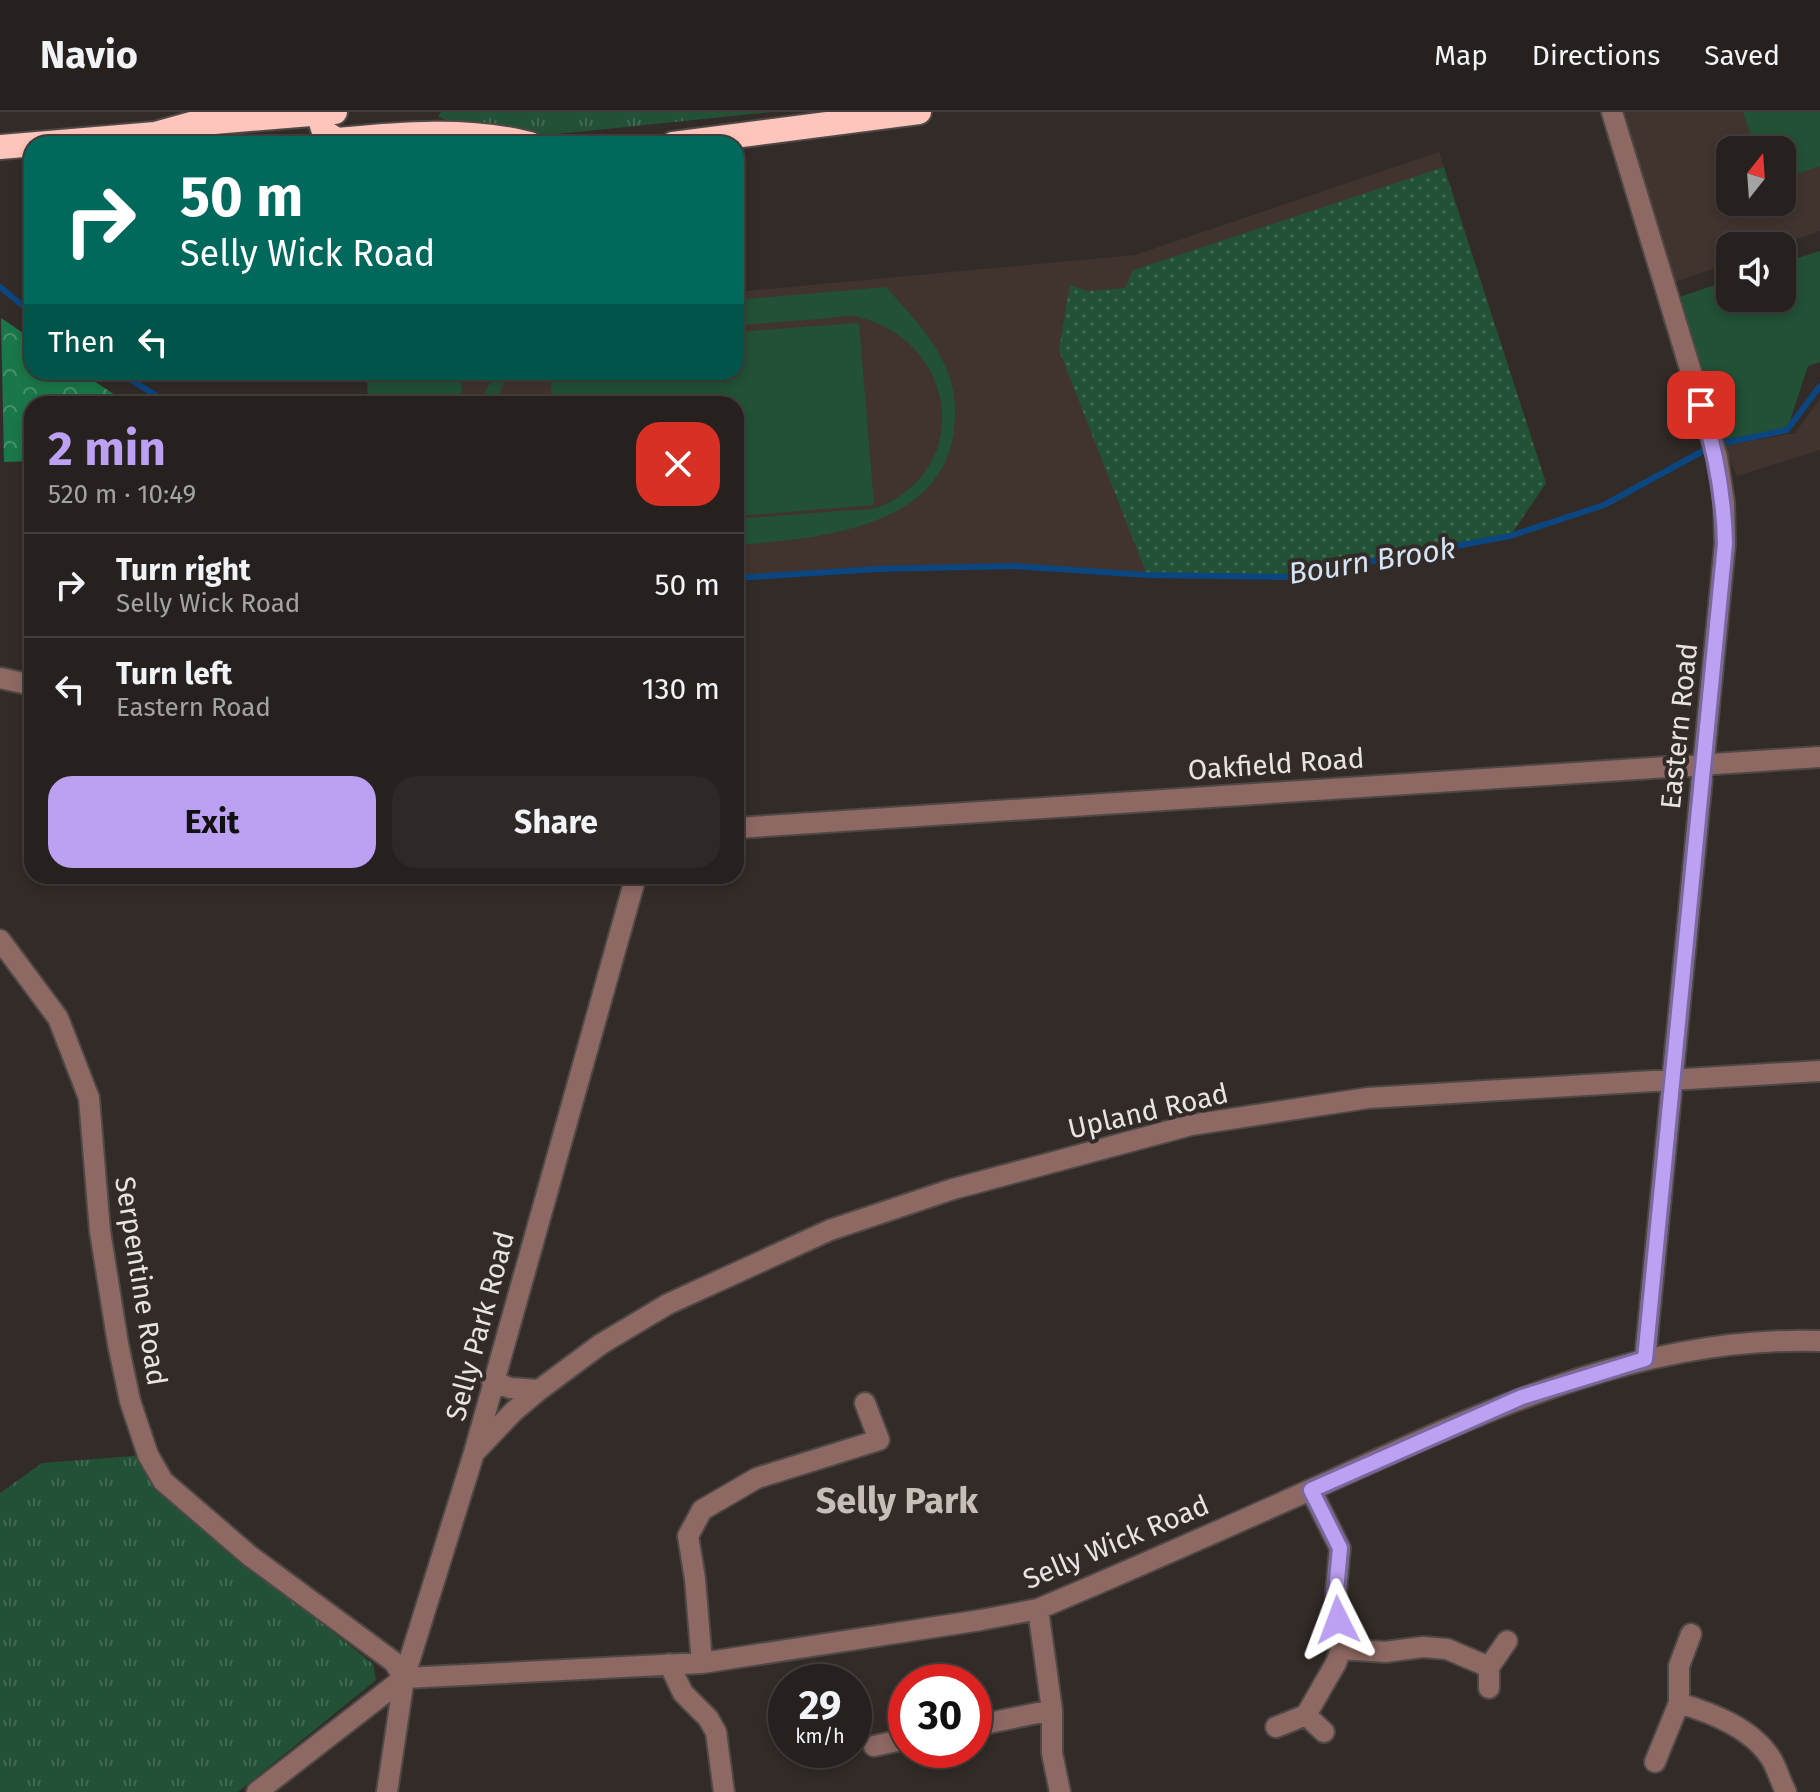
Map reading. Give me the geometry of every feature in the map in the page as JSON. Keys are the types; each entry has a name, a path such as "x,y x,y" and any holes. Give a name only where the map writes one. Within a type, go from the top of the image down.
{"highway":[{"path":"170,136 191,124 324,112 324,132 330,136"},
{"path":"734,136 919,112"},
{"path":"423,136 474,136"},
{"path":"0,147 24,146"}],"street":[{"path":"315,136 324,112"},
{"name":"Eastern Road","path":"1612,112 1711,436 1724,502 1725,544 1645,1359"},
{"path":"0,678 24,683"},
{"name":"Oakfield Road","path":"744,827 1820,757"},
{"name":"Selly Park Road","path":"387,1792 404,1678 474,1453 634,884"},
{"name":"Serpentine Road","path":"0,940 58,1018 89,1098 100,1231 118,1344 130,1401 148,1455 163,1481 250,1556 394,1662 404,1678"},
{"name":"Upland Road","path":"474,1453 539,1390 601,1344 668,1304 830,1230 953,1189 1191,1125 1368,1098 1820,1071"},
{"name":"Selly Wick Road","path":"404,1678 702,1663 1038,1609 1522,1397 1645,1359 1741,1344 1820,1341"},
{"path":"492,1381 510,1388 539,1390"},
{"path":"702,1663 688,1536 702,1510 757,1478 879,1440 865,1403"},
{"path":"1276,1727 1306,1715 1341,1649 1336,1591 1340,1548 1311,1490"},
{"path":"1038,1609 1052,1710 1052,1753 1060,1792"},
{"path":"1655,1762 1679,1703 1679,1666 1691,1634"},
{"path":"1489,1688 1489,1667 1507,1641"},
{"path":"1341,1649 1385,1652 1423,1647 1447,1649 1489,1667"},
{"path":"669,1664 683,1693 708,1718 716,1732 724,1792"},
{"path":"257,1792 404,1678"},
{"path":"1679,1703 1704,1710 1756,1741 1772,1758 1786,1792"},
{"path":"992,1722 1052,1710"},
{"path":"1306,1715 1324,1732"},
{"path":"874,1746 888,1743"}],"shaded area":[{"path":"1612,112 1820,112 1820,231 1796,240 1796,232 1716,232 1716,268 1663,286"},
{"path":"1439,152 1546,483 1510,536 1288,577 1147,575 1013,566 879,569 744,577 744,396 368,396 367,380 744,380 744,291 1135,255"},
{"path":"1820,399 1820,450 1737,476 1723,446 1795,433"}],"green space":[{"path":"441,112 772,112 538,136 447,121 438,116"},
{"path":"1743,112 1820,112 1820,166 1796,174 1796,136 1751,136"},
{"path":"1444,167 1546,483 1510,536 1288,577 1147,575 1059,350 1070,285 1087,291 1125,288 1133,270"},
{"path":"1820,251 1820,362 1808,366 1787,430 1723,441 1670,300 1716,285 1716,312 1796,312 1796,259"},
{"path":"886,287 942,359 954,400 952,442 940,472 920,495 894,512 864,525 798,539 744,544 744,518 877,508 912,486 931,462 941,433 941,404 933,376 915,350 890,330 849,316 744,325 744,299"},
{"path":"1,318 24,334 24,380 92,380 117,396 24,396 24,461 4,462"},
{"path":"859,323 874,505 744,515 744,396 552,396 550,380 744,380 744,331"},
{"path":"367,380 461,380 461,396 368,396"},
{"path":"491,380 506,380 498,396 484,396"},
{"path":"145,1455 248,1564 373,1664 376,1680 238,1792 0,1792 0,1493 42,1463"}],"waterway":[{"name":"Bourn Brook","path":"0,287 24,306"},
{"name":"Bourn Brook","path":"131,380 157,396"},
{"name":"Bourn Brook","path":"744,577 879,569 1013,566 1147,575 1288,577 1510,536 1604,505 1714,445 1787,430 1820,386"}],"district":[{"name":"Selly Park","path":"897,1501"}],"route":[{"path":"1338,1620 1336,1591 1340,1548 1311,1490 1522,1397 1645,1359 1725,544 1724,502 1717,457 1701,405"}]}
